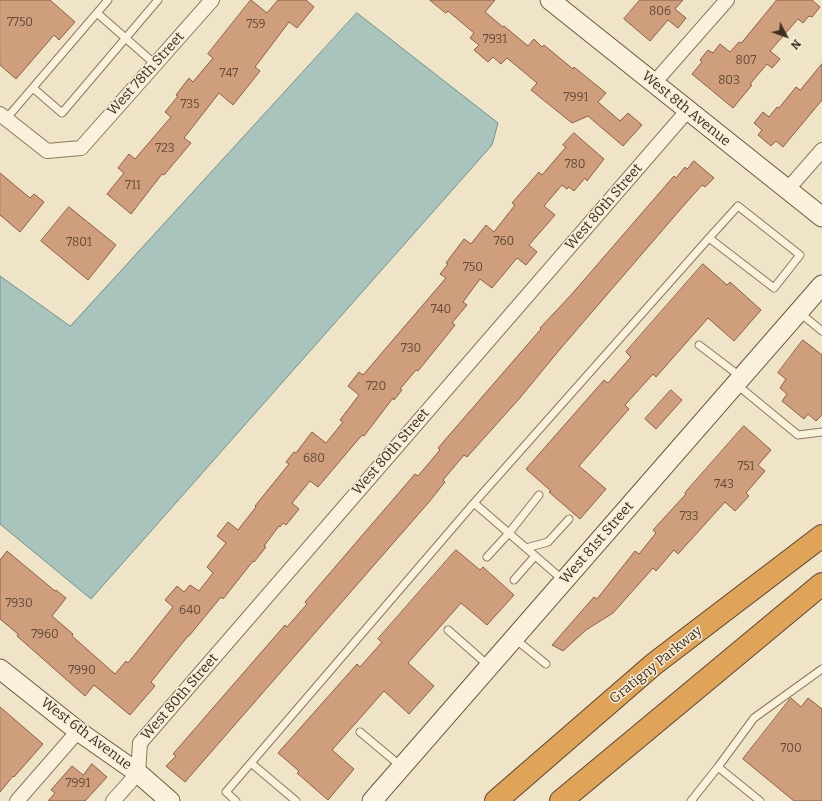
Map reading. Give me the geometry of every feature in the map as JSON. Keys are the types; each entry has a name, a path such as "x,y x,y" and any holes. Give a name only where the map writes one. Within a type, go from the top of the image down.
{"highway":[{"name":"Gratigny Parkway","path":"496,801 654,664 822,536"},
{"path":"563,800 822,584"}],"street":[{"name":"West 78th Street","path":"3,116 47,151 81,148 212,0"},
{"name":"West 8th Avenue","path":"550,0 822,217"},
{"path":"654,83 727,0"},
{"name":"West 80th Street","path":"138,773 140,743 688,110"},
{"path":"788,190 822,150"},
{"name":"West 81st Street","path":"372,801 822,285"},
{"name":"West 6th Avenue","path":"0,669 78,731 138,773 170,801"},
{"path":"17,801 78,731"},
{"path":"113,801 138,773"}],"lane":[{"path":"3,116 33,88 108,0"},
{"path":"33,88 62,113 158,0"},
{"path":"97,13 155,64"},
{"path":"236,801 226,792 474,503 738,206 800,255 774,288 710,238"},
{"path":"798,312 822,331"},
{"path":"700,345 798,435 822,432"},
{"path":"487,557 509,533 539,495"},
{"path":"474,503 564,581"},
{"path":"526,548 548,542 569,519"},
{"path":"514,580 535,556"},
{"path":"448,630 490,666"},
{"path":"514,638 546,664"},
{"path":"691,801 754,718 822,669"},
{"path":"360,732 402,767"},
{"path":"252,763 296,801"},
{"path":"718,767 760,801"}],"water":[{"path":"357,13 498,123 492,145 91,599 0,524 0,276 70,326"}],"building":[{"path":"0,0 50,0 75,22 59,40 54,35 16,79 0,65"},
{"path":"251,0 267,13 278,0 306,0 314,7 297,28 289,22 255,67 260,71 233,105 219,93 184,138 191,143 164,175 162,174 131,214 107,194 124,173 118,168 129,154 135,159 171,117 165,112 178,96 176,95 189,78 193,82 213,58 208,54"},
{"path":"430,0 495,0 485,12 528,46 534,39 542,47 544,45 573,69 574,67 606,93 598,102 620,121 628,113 642,125 623,146 588,116 572,123 531,90 537,83 507,58 501,64 493,57 488,62 474,50 479,45 470,38 474,33 448,11 446,13"},
{"path":"640,0 683,0 675,9 686,18 678,28 668,20 650,41 624,19"},
{"path":"777,0 812,0 820,7 812,17 809,16 803,23 798,19 770,51 780,59 772,68 767,64 750,84 752,85 733,108 692,74 702,62 700,60 708,50 713,53 720,44 730,52 739,42 741,43"},
{"path":"822,64 822,100 783,147 776,141 771,146 758,135 762,130 754,123 763,112 769,117 777,107 779,108 796,87 800,90"},
{"path":"574,133 604,159 587,181 585,178 574,191 569,187 567,189 562,185 544,206 555,215 529,245 537,252 526,265 517,258 492,288 480,279 463,302 467,305 452,323 455,325 439,345 418,371 416,370 400,389 402,390 394,400 393,398 364,436 362,435 318,487 310,481 292,503 299,509 286,525 283,523 280,527 279,526 264,546 266,547 254,562 253,561 223,599 221,597 188,636 151,682 155,686 130,715 94,685 85,696 0,619 0,560 7,551 55,591 56,590 66,598 52,616 73,634 72,636 115,674 126,661 128,663 173,607 165,600 177,586 184,592 190,585 199,591 213,573 207,567 226,543 217,536 228,522 238,530 256,507 255,506 289,464 286,462 294,452 296,453 312,432 326,443 343,422 340,420 359,395 348,386 359,372 363,375 446,278 440,274 448,264 446,263 464,239 471,244 486,225 494,232 515,205 512,203 539,172 542,175 566,147 563,145"},
{"path":"694,161 714,178 705,187 702,185 561,348 519,399 467,457 464,455 443,480 445,482 429,502 185,782 166,766 176,756 173,754 285,625 287,627 307,604 305,602 415,474 418,476 440,450 438,448 541,329 540,328 571,295 674,176 676,178 685,167 687,169"},
{"path":"0,173 30,198 34,194 44,202 20,232 0,215"},
{"path":"69,207 116,245 88,280 41,241"},
{"path":"703,264 727,285 730,282 761,310 734,341 708,318 656,377 653,374 625,405 629,409 579,466 606,489 580,519 549,492 551,491 526,469 604,380 608,383 631,357 626,352"},
{"path":"803,340 822,355 822,415 816,421 808,414 804,419 782,401 787,394 780,388 786,379 778,373"},
{"path":"671,390 682,400 656,429 645,419"},
{"path":"744,426 771,450 758,465 765,471 746,493 749,496 735,511 725,502 678,554 674,550 656,571 653,568 613,613 586,630 563,651 552,645 594,597 597,599 635,551 639,554 656,533 653,530"},
{"path":"456,550 480,570 483,567 514,595 487,625 461,603 408,663 434,686 409,714 384,691 332,750 354,769 328,800 297,773 299,771 278,753 357,664 360,667 382,642 378,639"},
{"path":"791,698 801,707 808,698 822,709 822,801 794,801 743,759"},
{"path":"0,707 43,744 0,792"},
{"path":"92,764 107,777 85,801 48,801 55,793 51,790 72,766 83,775"}]}
